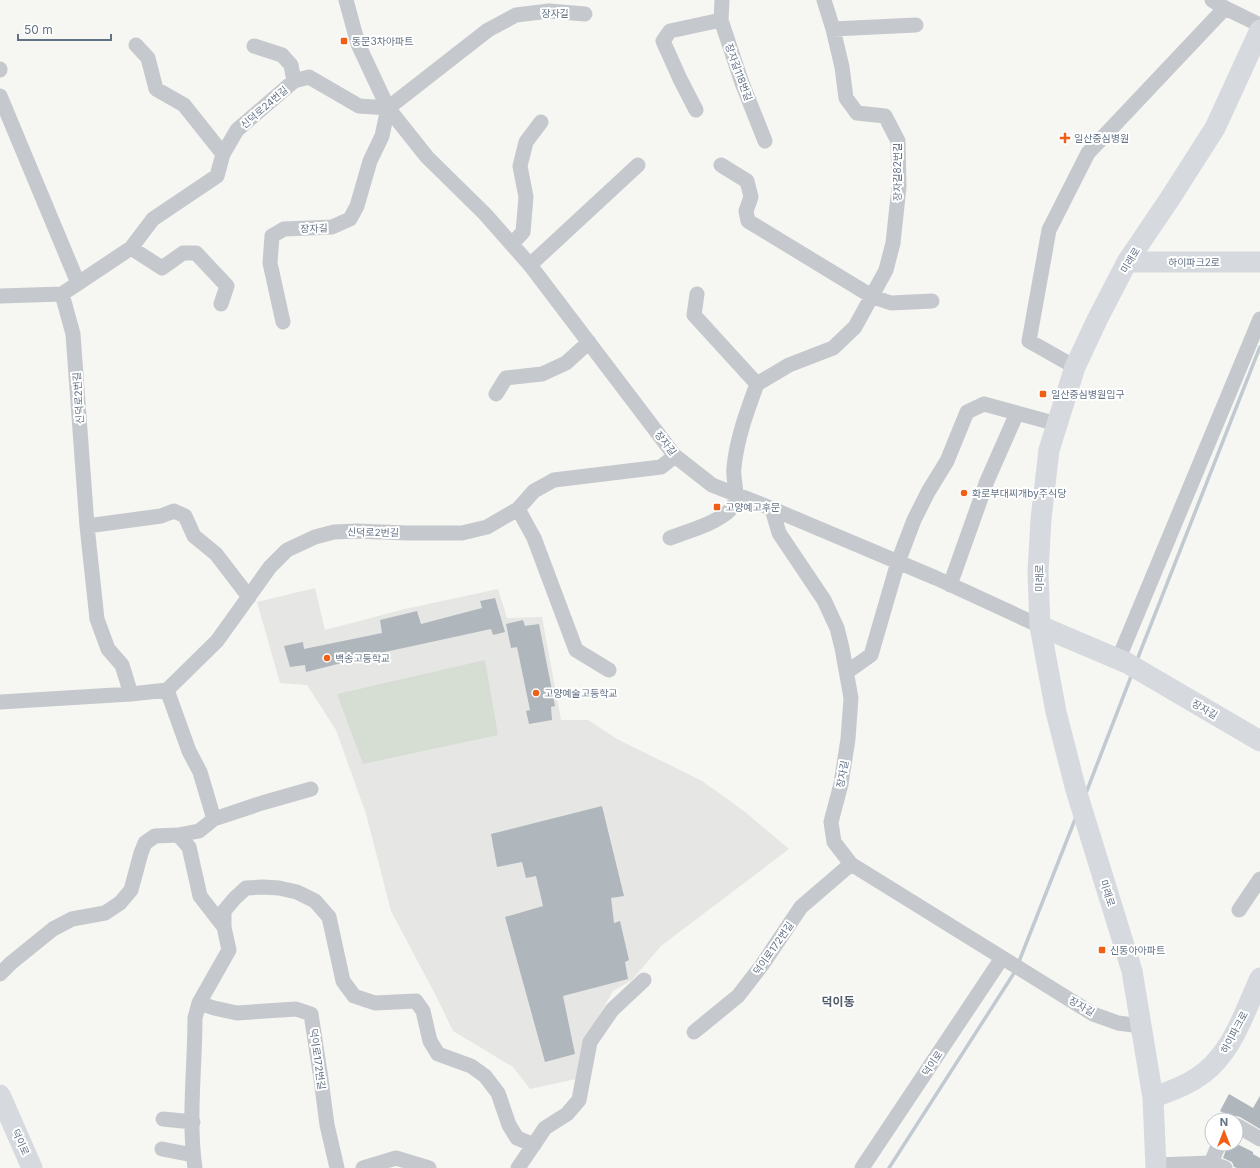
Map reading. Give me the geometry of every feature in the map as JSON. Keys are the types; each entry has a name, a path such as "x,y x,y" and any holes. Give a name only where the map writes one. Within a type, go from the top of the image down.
{"street":[{"name":"장자길","path":"346,0 358,44 388,108 427,156 485,214 530,265 675,456 712,485 737,494 898,562 1123,662 1260,742"},
{"name":"장자길118번길","path":"722,0 721,20 742,83 765,141"},
{"name":"장자길82번길","path":"757,384 789,365 833,348 855,327 873,297 886,270 892,243 899,187 898,141 886,116 856,113 846,98 842,67 824,0"},
{"path":"1212,0 1225,8 1260,24"},
{"path":"1075,367 1029,341 1049,230 1088,153 1225,8"},
{"name":"장자길","path":"283,322 270,263 272,236 284,229 332,228 350,219 357,206 370,162 382,136 388,108 488,30 516,15 549,11 585,14"},
{"path":"696,110 663,41 670,31 721,20"},
{"path":"833,29 916,25"},
{"name":"미래로","path":"1225,1168 1211,1163 1156,1166 1153,1098 1132,971 1076,790 1056,712 1040,626 1038,572 1041,519 1049,450 1075,367 1127,262 1215,128 1260,30"},
{"path":"136,45 148,58 156,89 184,105 223,154"},
{"path":"254,46 282,54 291,65 294,81"},
{"name":"신덕로24번길","path":"62,294 131,248 153,219 217,176 223,154 237,130 294,81 310,78 359,106 388,108"},
{"path":"0,96 78,283"},
{"path":"512,244 523,232 526,197 520,166 526,142 541,122"},
{"path":"530,265 638,165"},
{"path":"721,165 747,181 751,197 746,211 748,222 873,297 891,303 932,301"},
{"path":"131,248 162,268 183,253 196,253 227,286 221,304"},
{"name":"하이파크2로","path":"1127,262 1260,262"},
{"path":"0,296 62,294"},
{"name":"신덕로2번길","path":"62,294 73,334 97,619 108,649 122,664 131,694"},
{"path":"670,538 717,520 731,508 737,494 734,469 738,444 757,384 694,315 697,294"},
{"path":"1123,662 1260,319"},
{"path":"496,394 506,378 542,374 566,364 589,342"},
{"path":"847,672 871,655 898,562 914,520 928,492 947,461 967,412 984,404 1057,424"},
{"path":"950,585 987,481 1017,413"},
{"name":"신덕로2번길","path":"167,690 217,641 270,567 287,550 315,537 334,532 462,532 487,527 518,509 534,491 554,480 660,466 675,456"},
{"path":"518,509 534,538 576,650 609,670"},
{"name":"장자길","path":"772,509 779,533 824,600 837,628 847,672 851,698 848,739 841,784 831,822 834,842 851,864 1093,1014 1118,1023 1141,1026"},
{"path":"88,526 161,516 174,511 185,516 194,536 216,554 249,597"},
{"path":"0,702 131,694 167,690 189,751 200,772 214,819"},
{"path":"0,974 11,963 53,929 72,920 105,913 120,903 131,890 145,843 155,836 178,835 199,831 214,819 311,789"},
{"path":"178,835 189,847 200,896 224,927"},
{"name":"덕이로172번길","path":"694,1032 738,996 762,965 801,907 851,864"},
{"path":"1239,910 1260,879"},
{"path":"162,1149 194,1161 193,1122 195,1018 200,1004 229,950 224,927 224,911 246,888 263,887 279,888 297,892 315,901 329,917 343,981 354,996 375,1004 416,1001 423,1011 430,1041 438,1054 471,1066 485,1076 498,1093 509,1125 518,1138 534,1145"},
{"name":"덕이로","path":"862,1168 1006,960"},
{"name":"하이파크로","path":"1153,1098 1196,1079 1218,1061 1233,1037 1260,978"},
{"path":"518,1168 545,1128 567,1114 579,1100 590,1042 612,1010 644,980"},
{"name":"덕이로172번길","path":"200,1004 237,1013 296,1010 311,1014 322,1079 327,1125 337,1168"},
{"name":"덕이로","path":"0,1095 32,1168"},
{"path":"163,1119 193,1122"},
{"path":"1244,1129 1260,1139"},
{"path":"1211,1163 1216,1152"},
{"path":"363,1168 396,1158 429,1168"}],"shaded area":[{"path":"315,588 325,630 405,609 498,589 507,618 542,617 561,720 588,720 617,739 702,781 744,811 789,849 661,946 632,980 613,991 584,1042 576,1079 530,1089 513,1067 453,1031 391,911 366,814 336,730 307,685 280,683 257,602"},
{"path":"485,660 498,735 363,764 337,694"}],"building":[{"path":"495,598 505,632 493,635 491,629 385,652 306,672 305,665 290,667 284,646 303,642 304,649 382,633 380,620 417,611 421,624 482,608 480,601"},
{"path":"523,620 525,626 539,624 555,706 551,707 552,720 529,724 526,711 530,710 517,647 511,648 506,624"},
{"path":"602,806 624,896 611,898 614,923 620,921 629,960 625,962 628,979 563,996 575,1054 545,1062 505,917 543,906 536,876 526,878 522,862 497,867 491,834"},
{"path":"1229,1094 1253,1108 1260,1096 1260,1129 1244,1119 1244,1112 1220,1111"},
{"path":"1244,1148 1260,1158 1260,1168 1237,1168 1234,1167 1232,1162 1223,1158 1225,1152 1244,1152"}],"waterway":[{"path":"1137,660 1260,347"},
{"path":"1086,793 1132,674"},
{"path":"1018,964 1076,817"},
{"path":"889,1168 1016,970"}],"place":[{"name":"동문3차아파트","path":"344,41"},
{"name":"일산중심병원","path":"1065,138"},
{"name":"일산중심병원입구","path":"1043,394"},
{"name":"화로부대찌개by주식당","path":"964,493"},
{"name":"고양예고후문","path":"717,507"},
{"name":"백송고등학교","path":"327,658"},
{"name":"고양예술고등학교","path":"536,693"},
{"name":"신동아아파트","path":"1102,950"}],"district":[{"name":"덕이동","path":"838,1002"}]}
